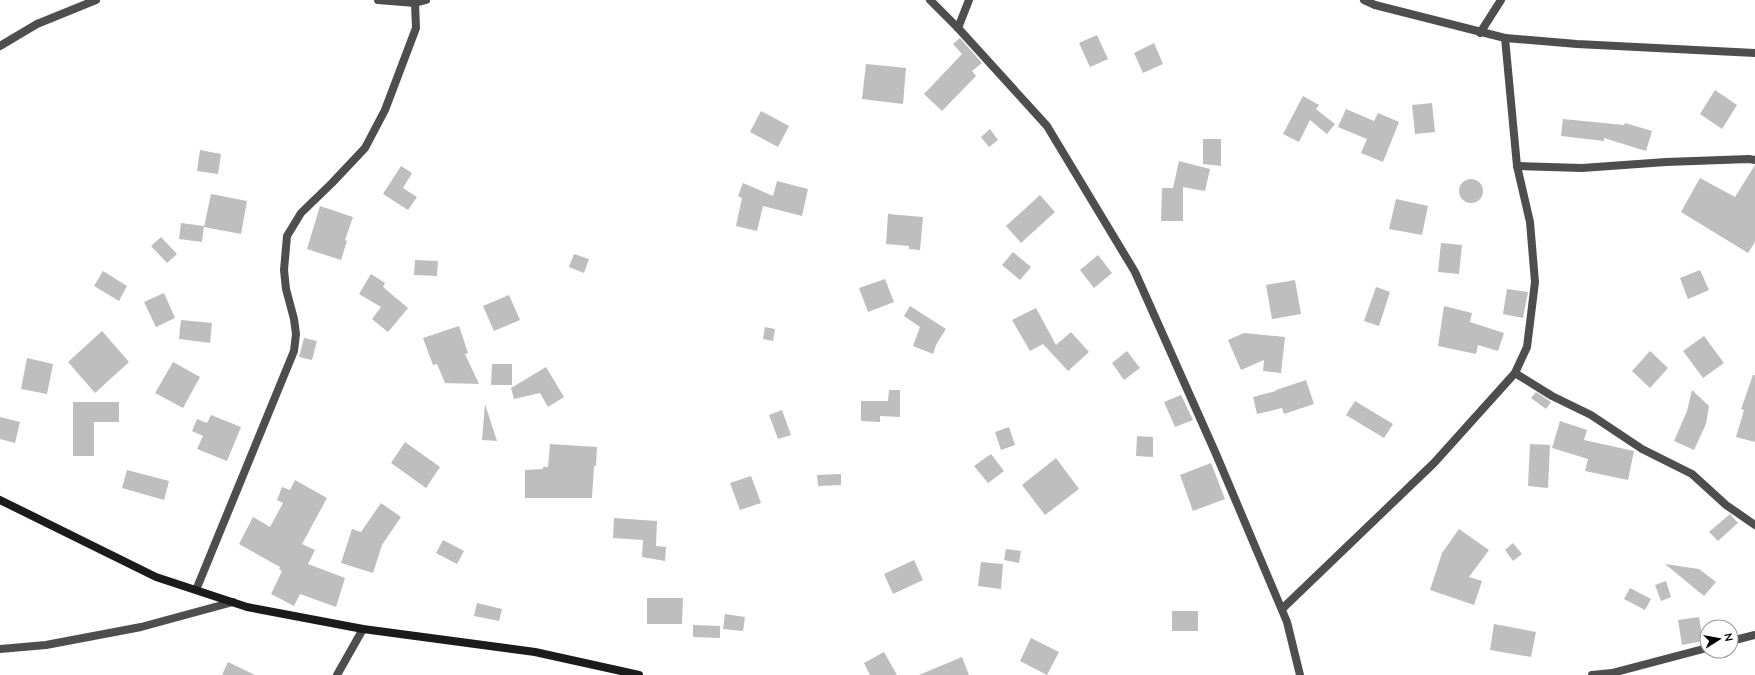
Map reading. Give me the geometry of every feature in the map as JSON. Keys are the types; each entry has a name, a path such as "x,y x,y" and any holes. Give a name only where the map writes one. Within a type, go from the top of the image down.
{"street":[{"path":"0,46 37,24 96,0"},
{"path":"378,0 415,3 426,0"},
{"path":"930,0 958,28 1047,126 1135,272 1216,454 1282,609 1287,622 1300,675"},
{"path":"958,28 969,0"},
{"path":"1364,0 1480,33 1505,38 1755,53"},
{"path":"1480,33 1501,0"},
{"path":"196,590 294,351 295,327 286,289 284,270 287,236 301,213 365,148 385,110 416,28 415,3"},
{"path":"1282,609 1434,463 1516,374 1527,348 1535,282 1530,222 1518,166 1505,38"},
{"path":"1518,166 1582,168 1666,162 1755,160"},
{"path":"1516,374 1552,396 1591,415 1642,449 1692,474 1726,505 1755,524"},
{"path":"0,500 156,577 247,606 362,629 534,652 639,675"},
{"path":"0,649 46,645 141,627 233,602"},
{"path":"337,675 362,629"},
{"path":"1739,639 1755,634"},
{"path":"1592,675 1612,673 1699,650"}],"building":[{"path":"1097,35 1108,59 1090,67 1079,43"},
{"path":"960,38 982,63 972,71 976,76 942,111 924,94 962,54 953,44"},
{"path":"1154,43 1163,64 1143,73 1134,53"},
{"path":"866,64 906,68 903,104 862,99"},
{"path":"1715,90 1737,105 1722,129 1700,114"},
{"path":"1303,96 1319,105 1316,109 1335,124 1327,134 1310,120 1299,142 1283,134"},
{"path":"1432,103 1435,132 1415,134 1412,105"},
{"path":"1346,109 1374,121 1378,113 1399,122 1383,162 1361,153 1367,139 1338,127"},
{"path":"761,111 789,126 778,147 750,132"},
{"path":"1563,119 1624,125 1625,123 1652,131 1646,151 1604,138 1604,141 1561,136"},
{"path":"990,129 998,140 989,147 981,137"},
{"path":"1203,139 1221,139 1221,166 1203,164"},
{"path":"200,150 221,154 218,174 197,171"},
{"path":"1179,161 1210,169 1205,191 1183,187 1183,221 1161,221 1162,188 1173,188"},
{"path":"1755,165 1755,242 1748,253 1681,212 1700,178 1735,197"},
{"path":"401,166 412,173 403,188 417,197 408,210 383,194"},
{"path":"1471,179 1480,182 1483,191 1480,200 1471,203 1462,200 1459,191 1462,182"},
{"path":"777,181 808,189 802,216 763,206 757,231 736,226 742,198 738,196 743,183 773,196"},
{"path":"211,194 247,201 241,234 204,227"},
{"path":"1040,195 1055,212 1021,243 1006,226"},
{"path":"1396,199 1428,206 1422,235 1389,229"},
{"path":"320,206 353,217 345,240 347,241 341,260 307,249"},
{"path":"888,214 923,217 920,250 909,249 909,246 886,244"},
{"path":"181,223 204,226 202,242 179,239"},
{"path":"161,237 177,254 167,263 151,246"},
{"path":"1441,243 1462,245 1459,274 1438,272"},
{"path":"1013,252 1031,267 1020,280 1002,265"},
{"path":"574,254 589,259 584,273 569,267"},
{"path":"1098,255 1112,273 1094,288 1080,270"},
{"path":"415,260 438,261 437,276 414,275"},
{"path":"1700,270 1709,290 1688,299 1680,278"},
{"path":"103,271 127,286 119,301 94,286"},
{"path":"371,274 385,283 383,287 408,308 388,332 372,319 381,307 359,294"},
{"path":"885,279 894,302 868,312 859,288"},
{"path":"1295,280 1301,314 1272,319 1266,285"},
{"path":"1376,287 1390,292 1379,326 1364,321"},
{"path":"1507,289 1528,292 1523,318 1503,314"},
{"path":"164,293 175,318 156,327 144,302"},
{"path":"509,295 520,320 494,331 483,306"},
{"path":"910,306 946,329 937,343 933,354 913,346 920,327 904,316"},
{"path":"1444,306 1472,313 1470,322 1504,333 1498,351 1478,345 1476,354 1438,346"},
{"path":"1036,308 1056,345 1071,332 1089,352 1068,371 1043,344 1030,351 1012,320"},
{"path":"181,320 212,323 210,343 179,339"},
{"path":"459,326 468,353 465,354 479,384 445,383 437,364 433,365 423,338"},
{"path":"765,327 775,329 773,341 763,339"},
{"path":"102,331 129,362 95,393 68,362"},
{"path":"1244,333 1285,337 1281,373 1263,371 1264,360 1241,370 1228,340"},
{"path":"1704,336 1724,363 1703,378 1683,351"},
{"path":"304,338 317,341 312,360 299,357"},
{"path":"1127,351 1140,368 1124,380 1112,363"},
{"path":"1650,351 1668,368 1650,388 1632,371"},
{"path":"27,358 53,364 47,394 21,389"},
{"path":"173,362 200,377 183,408 155,393"},
{"path":"492,364 512,364 512,385 491,385"},
{"path":"546,367 564,397 548,407 540,393 514,399 511,388"},
{"path":"1753,375 1755,375 1755,442 1736,437 1744,410 1741,409"},
{"path":"1306,380 1314,404 1284,414 1282,408 1257,414 1253,397 1276,391"},
{"path":"889,390 900,390 900,417 880,416 880,422 861,421 861,401 888,401"},
{"path":"1692,390 1709,406 1706,424 1694,450 1674,441 1687,411"},
{"path":"1536,392 1551,402 1546,409 1531,398"},
{"path":"1181,395 1193,420 1175,427 1164,402"},
{"path":"1355,401 1393,424 1384,438 1346,415"},
{"path":"73,402 119,402 119,422 94,422 94,456 73,456"},
{"path":"485,404 497,441 482,440"},
{"path":"782,410 791,435 778,439 769,415"},
{"path":"211,415 241,427 227,461 197,449 203,436 192,431 197,419 207,423"},
{"path":"0,417 20,422 15,443 0,439"},
{"path":"1560,421 1587,430 1584,440 1634,451 1628,480 1585,471 1588,459 1552,448"},
{"path":"1009,427 1015,445 1001,450 995,432"},
{"path":"1137,436 1153,437 1153,457 1136,456"},
{"path":"405,442 440,467 426,488 391,463"},
{"path":"550,444 597,447 592,498 525,498 525,470 543,469 543,467 548,467"},
{"path":"1530,444 1550,445 1548,488 1528,486"},
{"path":"991,454 1004,471 988,483 974,466"},
{"path":"1056,458 1079,489 1045,515 1022,485"},
{"path":"1211,463 1225,499 1193,511 1180,475"},
{"path":"127,470 169,481 164,500 122,488"},
{"path":"841,474 841,485 818,486 817,475"},
{"path":"751,476 761,503 740,510 730,483"},
{"path":"295,480 327,498 302,544 315,550 308,564 345,578 336,607 300,594 294,606 271,594 282,571 279,569 280,567 239,544 253,517 270,527 283,503 277,500 282,487 290,490"},
{"path":"381,503 401,517 382,545 373,573 341,563 352,529 361,532"},
{"path":"1730,514 1738,523 1718,541 1709,532"},
{"path":"614,518 657,521 656,546 666,547 665,561 642,557 643,540 613,538"},
{"path":"1459,529 1489,550 1469,577 1482,581 1474,605 1430,590 1442,553"},
{"path":"443,540 464,551 457,564 436,553"},
{"path":"1513,543 1522,554 1513,561 1505,550"},
{"path":"1006,549 1021,551 1019,563 1004,560"},
{"path":"914,560 923,580 893,594 884,574"},
{"path":"981,562 1003,564 1001,589 978,586"},
{"path":"1665,564 1699,569 1716,582 1704,596"},
{"path":"1666,581 1671,597 1661,601 1655,585"},
{"path":"1630,588 1651,599 1645,610 1624,599"},
{"path":"647,598 683,598 682,624 647,624"},
{"path":"477,603 502,609 499,621 474,616"},
{"path":"1172,611 1198,611 1198,631 1172,631"},
{"path":"725,614 745,617 743,631 723,629"},
{"path":"1699,617 1699,642 1682,645 1678,620"},
{"path":"1494,624 1536,632 1531,657 1490,650"},
{"path":"693,625 720,626 720,638 693,637"},
{"path":"1031,638 1059,652 1047,675 1020,661"},
{"path":"884,652 897,675 870,675 864,663"},
{"path":"962,657 969,675 919,675"},
{"path":"228,662 255,675 222,675"}]}
